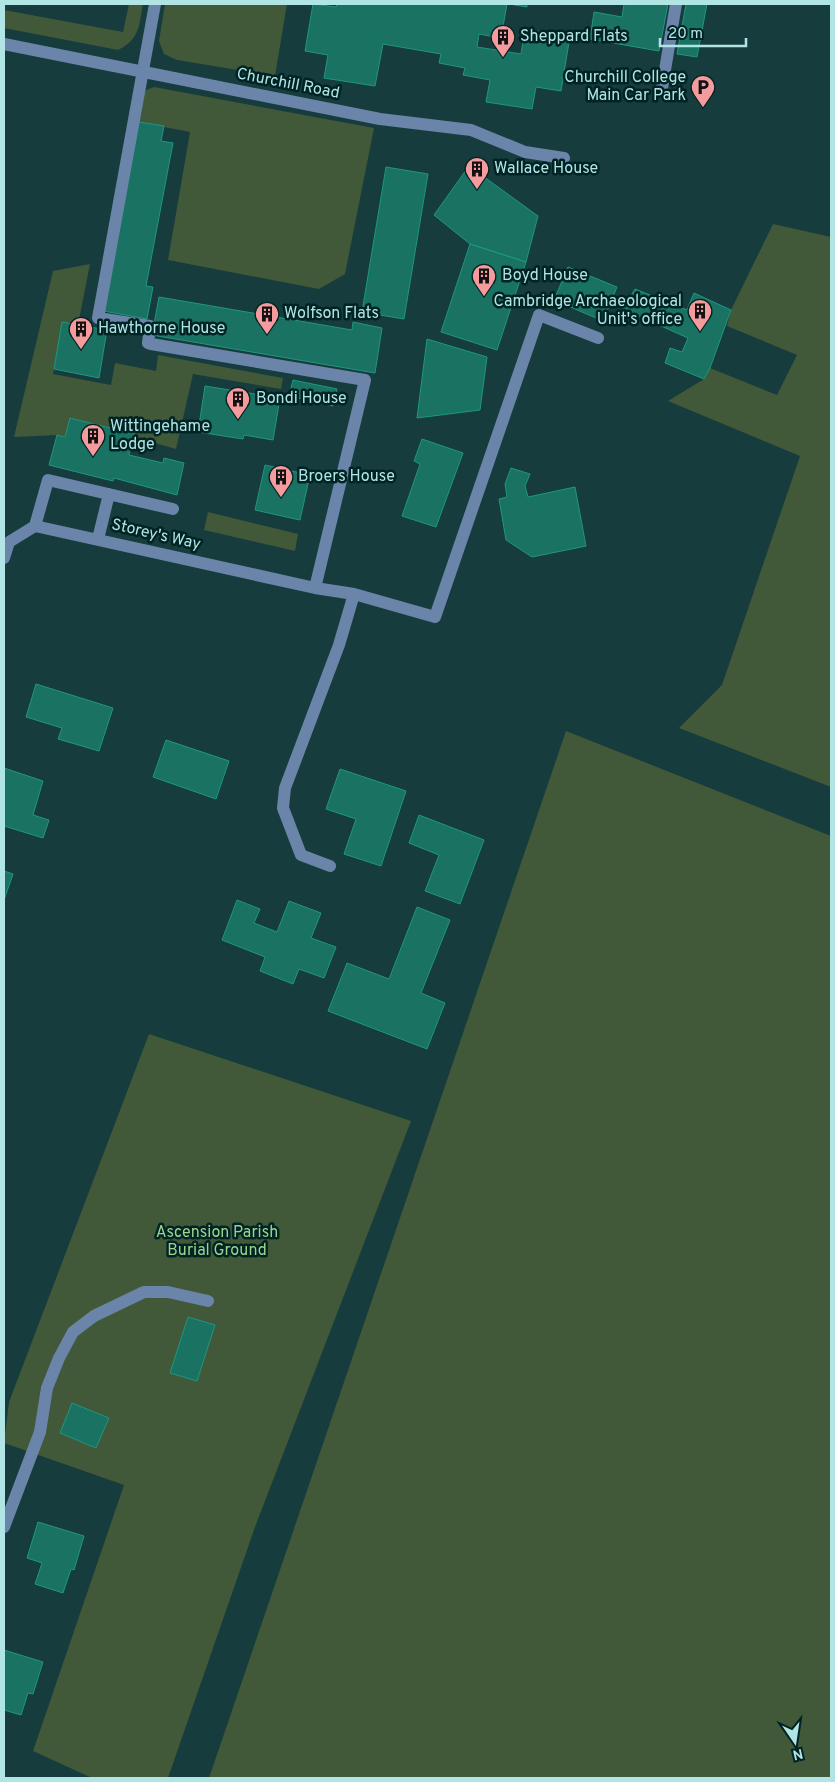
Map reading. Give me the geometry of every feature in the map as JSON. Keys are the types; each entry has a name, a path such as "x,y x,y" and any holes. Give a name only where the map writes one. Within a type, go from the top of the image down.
{"street":[{"path":"155,4 98,318 150,326 148,343 151,344 365,380 315,588"},
{"path":"662,88 676,4"},
{"name":"Churchill Road","path":"4,44 380,119 471,130 525,152 564,158"},
{"name":"Storey's Way","path":"35,526 315,588 354,594 435,617 539,315 598,338"},
{"path":"4,558 9,542 35,526 48,480 173,509"},
{"path":"98,539 109,494"},
{"path":"330,866 302,855 283,808 285,788 339,645 354,594"},
{"path":"4,1527 40,1432 47,1388 59,1358 73,1332 94,1316 144,1292 168,1292 208,1301"}],"green space":[{"path":"129,4 143,4 139,25 131,41 118,50 4,28 4,10 123,32"},
{"path":"165,4 287,4 275,76 177,60 164,54 159,41"},
{"path":"154,87 374,128 345,274 319,289 168,260 190,132 133,121 138,93"},
{"path":"773,224 831,237 831,787 679,728 722,685 800,456 668,401 704,379 710,368 777,395 797,355 727,326 731,310"},
{"path":"90,264 78,325 62,323 53,374 111,385 115,363 156,371 158,355 283,378 281,389 193,374 176,449 133,437 133,434 70,418 65,437 57,435 14,437 53,271"},
{"path":"208,512 298,534 295,551 204,530"},
{"path":"566,731 831,836 831,1778 209,1778"},
{"name":"Ascension Parish Burial Ground","path":"149,1034 411,1121 255,1527 168,1778 92,1778 33,1751 124,1485 4,1443 9,1402"}],"building":[{"name":"Sheppard Flats","path":"313,4 336,7 337,4 507,4 501,38 479,34 477,47 521,54 525,29 570,36 561,91 536,87 532,109 486,102 490,80 463,75 465,68 439,63 441,54 383,44 375,86 324,78 328,55 305,51"},
{"name":"Sheppard Flats","path":"509,4 527,4 527,7"},
{"path":"624,4 668,4 659,51 590,39 594,12 622,17"},
{"path":"686,4 707,4 697,57 677,54"},
{"path":"133,121 164,126 161,141 173,143 146,286 153,287 147,319 98,310"},
{"name":"Wallace House","path":"469,166 538,216 526,262 470,244 434,215"},
{"name":"Wolfson Flats","path":"386,167 428,174 404,319 362,312"},
{"name":"Boyd House","path":"470,244 526,262 497,350 441,332"},
{"name":"Cambridge Archaeological Unit's office","path":"568,267 617,287 603,321 554,300"},
{"name":"Cambridge Archaeological Unit's office","path":"635,289 687,310 694,293 731,310 710,368 704,379 665,363 670,348 682,352 688,338 623,309"},
{"name":"Wolfson Flats","path":"159,297 352,330 353,322 382,328 375,373 152,335"},
{"name":"Hawthorne House","path":"62,322 107,330 99,378 54,369"},
{"path":"427,339 487,357 480,410 417,418"},
{"path":"293,380 337,389 333,406 289,396"},
{"name":"Bondi House","path":"205,386 280,398 273,440 244,435 243,439 198,432"},
{"name":"Wittingehame Lodge","path":"70,418 134,434 129,455 163,463 164,458 184,463 177,495 114,478 113,481 49,465 57,435 65,437"},
{"path":"422,439 463,453 436,527 402,516 420,464 414,461"},
{"name":"Broers House","path":"265,465 310,475 300,520 255,510"},
{"path":"511,468 530,474 525,486 528,497 575,487 586,546 532,557 506,540 499,499 507,497 505,484"},
{"path":"36,684 113,708 99,751 58,739 62,728 26,717"},
{"path":"166,740 229,761 216,799 153,777"},
{"path":"4,768 43,781 33,815 49,820 43,838 4,826"},
{"path":"340,769 406,791 381,866 344,854 356,819 326,809"},
{"path":"419,815 484,840 460,904 425,891 439,855 409,843"},
{"path":"4,871 13,874 4,900"},
{"path":"237,900 260,909 254,923 277,932 289,901 321,913 311,938 336,947 324,978 299,969 293,984 260,971 265,957 222,940"},
{"path":"417,907 450,920 421,993 445,1003 427,1049 328,1011 347,963 389,979"},
{"path":"188,1317 215,1325 197,1381 170,1373"},
{"path":"72,1403 109,1418 96,1448 60,1433"},
{"path":"38,1522 84,1536 74,1570 71,1569 63,1593 35,1584 42,1563 27,1558"},
{"path":"4,1650 43,1662 33,1694 28,1693 21,1715 4,1710"}],"place":[{"name":"Sheppard Flats","path":"503,58"},
{"name":"Churchill College Main Car Park","path":"703,108"},
{"name":"Wallace House","path":"477,190"},
{"name":"Boyd House","path":"484,297"},
{"name":"Cambridge Archaeological Unit's office","path":"700,332"},
{"name":"Wolfson Flats","path":"267,335"},
{"name":"Hawthorne House","path":"81,350"},
{"name":"Bondi House","path":"238,420"},
{"name":"Wittingehame Lodge","path":"93,457"},
{"name":"Broers House","path":"281,498"}]}
